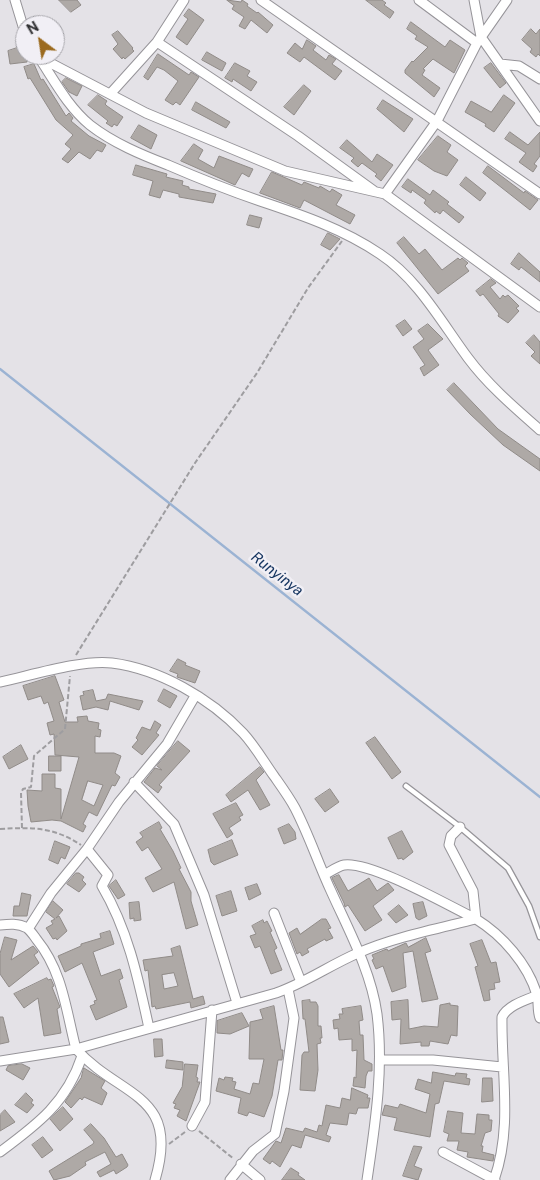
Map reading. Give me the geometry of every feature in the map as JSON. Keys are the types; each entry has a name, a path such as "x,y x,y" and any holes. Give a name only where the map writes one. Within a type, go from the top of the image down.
{"street":[{"path":"15,0 20,15"},
{"path":"111,93 157,42 184,0"},
{"path":"261,0 540,194"},
{"path":"419,0 479,40 500,64 540,121"},
{"path":"474,0 479,40"},
{"path":"386,194 437,121 479,40 507,0"},
{"path":"157,42 298,136 374,191"},
{"path":"500,64 519,66 540,79"},
{"path":"44,65 71,104 90,125 143,156 211,183 306,216 347,234 382,255 408,280 449,328 480,372 540,430"},
{"path":"56,65 146,113 284,171 343,186 386,194 540,307"},
{"path":"0,682 70,666 109,662 143,669 195,696 226,717 244,734 294,805 315,849 324,875 372,987 380,1038 380,1060 375,1132 367,1180"},
{"path":"28,929 51,893 87,849 134,782 167,744 195,696"},
{"path":"134,782 174,824 204,895 238,1003"},
{"path":"460,827 451,836 449,845 473,892 476,919"},
{"path":"87,849 108,875 102,886 117,911 134,961 148,1028"},
{"path":"324,875 344,865 367,868 416,889 492,929 522,964 538,996 540,1018"},
{"path":"274,913 301,982"},
{"path":"0,1061 79,1052 148,1028 288,989 359,953 411,935 476,919"},
{"path":"0,924 14,924 28,929 41,945 55,969 65,994 79,1052 76,1075 66,1092 39,1124 0,1152"},
{"path":"230,1180 241,1164 274,1134 278,1120 294,1018 288,989"},
{"path":"443,1152 494,1180 502,1158 506,1118 502,1067 504,1054 502,1022 504,1013 518,1003 538,996"},
{"path":"192,1126 205,1102 212,1010"},
{"path":"79,1052 134,1092 157,1117 163,1149 155,1180"},
{"path":"380,1060 433,1060 502,1067"},
{"path":"241,1164 260,1180"}],"lane":[{"path":"406,786 460,827 508,868 529,906 540,937"}],"path":[{"path":"22,828 21,793 23,789 31,787 34,756 65,729 70,691 70,666 195,463 257,373 308,288 347,234"},
{"path":"0,829 38,828 65,834 87,849"},
{"path":"163,1149 192,1126 241,1164"}],"building":[{"path":"59,0 77,0 81,5 71,12"},
{"path":"227,0 241,2 242,0 248,4 247,6 258,12 273,25 267,33 251,20 245,29 239,26 244,17 232,9 234,6"},
{"path":"366,0 382,0 386,3 384,5 394,12 390,18"},
{"path":"189,9 204,20 187,45 176,37 188,19 184,16"},
{"path":"411,22 445,47 450,40 465,50 454,73 433,59 423,69 425,70 422,75 440,88 434,97 405,73 405,70 412,61 428,47 415,39 417,36 407,29"},
{"path":"531,29 536,34 540,29 540,56 538,54 536,57 530,52 532,49 522,40"},
{"path":"118,31 134,51 125,59 123,57 122,59 113,49 118,44 112,35"},
{"path":"307,40 316,46 313,50 326,60 329,55 336,59 332,64 342,71 335,80 304,57 300,62 287,53 295,43 302,49"},
{"path":"15,49 15,63 10,64 8,51"},
{"path":"207,52 226,63 222,71 202,60"},
{"path":"158,54 189,75 191,72 199,77 180,105 176,102 173,105 165,100 178,81 164,70 157,67 148,80 144,77"},
{"path":"235,63 250,71 247,76 257,82 251,91 233,79 232,82 225,78"},
{"path":"491,63 506,83 500,88 484,68"},
{"path":"34,65 41,80 43,79 66,116 69,113 73,118 71,121 89,136 106,145 102,152 97,150 90,159 79,152 68,163 62,159 71,149 65,144 73,135 56,120 30,78 28,79 24,67"},
{"path":"66,78 82,86 77,96 69,92 62,82"},
{"path":"304,85 311,91 294,115 284,107"},
{"path":"98,95 107,101 105,104 107,106 123,117 117,126 114,124 112,127 106,123 108,121 88,105"},
{"path":"504,95 515,103 494,132 485,126 486,124 465,112 471,101 491,112"},
{"path":"383,100 413,119 404,132 377,109"},
{"path":"196,102 230,122 226,128 192,110"},
{"path":"139,125 157,135 151,149 131,138"},
{"path":"510,132 528,145 540,132 540,156 534,164 537,166 533,172 519,162 526,153 505,139"},
{"path":"438,136 451,145 447,152 458,160 447,176 434,171 418,160"},
{"path":"347,140 372,162 377,154 393,165 381,181 375,176 377,174 362,163 358,167 351,161 354,158 340,148"},
{"path":"194,144 203,150 198,159 214,168 219,156 253,169 249,177 242,173 235,185 181,161"},
{"path":"136,165 167,174 166,177 183,181 182,185 189,187 189,189 216,194 213,203 179,197 179,194 163,190 160,198 149,195 153,181 133,175"},
{"path":"488,166 524,193 525,191 538,200 530,210 483,173"},
{"path":"272,172 302,185 304,182 319,188 320,186 330,192 332,189 342,195 336,205 355,215 350,224 304,200 300,208 260,193"},
{"path":"466,177 486,193 480,201 460,185"},
{"path":"408,179 430,195 433,190 464,217 459,223 443,210 440,214 436,211 435,213 424,203 426,200 412,190 411,193 402,187"},
{"path":"250,215 262,218 259,228 247,225"},
{"path":"328,233 340,239 330,250 321,245"},
{"path":"404,237 419,254 425,249 442,270 458,258 460,260 462,258 468,263 465,266 469,271 438,294 397,243"},
{"path":"519,253 540,272 540,282 521,267 519,270 511,264"},
{"path":"491,279 496,283 490,287 500,299 503,295 505,297 508,295 519,306 516,308 519,311 508,323 498,316 499,314 483,294 480,296 476,291"},
{"path":"405,320 412,329 403,336 396,326"},
{"path":"428,324 443,339 428,350 439,365 424,376 420,368 425,365 413,347 424,339 418,331"},
{"path":"534,335 540,342 540,364 531,356 535,352 526,343"},
{"path":"454,383 498,429 540,459 540,471 503,445 470,414 447,390"},
{"path":"178,659 186,663 185,665 200,671 195,683 177,677 178,674 170,671"},
{"path":"55,676 64,700 59,702 65,722 78,722 77,717 87,716 88,721 99,723 98,729 101,730 100,737 95,736 95,753 114,753 121,756 115,773 120,777 115,786 112,785 97,816 89,812 83,824 86,826 83,832 61,821 31,822 27,790 42,791 42,774 55,774 55,788 61,789 61,819 79,757 55,755 54,734 50,735 47,723 54,721 48,702 44,704 41,696 28,700 23,686","holes":["88,781 103,785 94,806 82,800"]},
{"path":"164,689 177,696 170,708 158,701"},
{"path":"93,690 96,701 106,699 108,694 143,701 139,710 110,701 108,710 96,707 83,710 80,696 84,695 83,692"},
{"path":"155,721 161,725 156,733 159,735 142,755 132,747 138,740 136,738 142,727 150,730"},
{"path":"375,737 401,772 392,779 366,743"},
{"path":"178,741 190,751 159,785 162,787 158,793 144,782 155,768 162,770 157,766"},
{"path":"21,745 28,759 9,769 3,757"},
{"path":"49,756 61,756 61,771 49,771"},
{"path":"260,767 264,772 256,780 270,805 260,810 248,790 231,802 226,795"},
{"path":"330,789 339,802 325,812 315,799"},
{"path":"236,803 243,815 239,817 241,820 229,828 233,834 227,838 213,814"},
{"path":"159,822 162,828 160,829 173,851 181,868 179,869 191,892 191,901 198,925 186,929 174,882 153,892 145,878 162,869 148,847 142,851 136,842 143,837 140,833"},
{"path":"289,824 295,832 296,839 284,844 278,829"},
{"path":"402,831 413,852 403,860 402,858 398,859 388,838"},
{"path":"232,840 238,855 214,865 211,862 208,850"},
{"path":"55,841 70,847 65,859 61,857 58,864 49,860"},
{"path":"76,873 84,877 82,880 86,884 79,892 67,884"},
{"path":"339,875 348,891 369,878 377,891 388,883 394,890 373,906 382,920 365,931 348,905 345,907 332,878"},
{"path":"116,880 125,895 118,899 109,886"},
{"path":"257,884 261,894 249,900 245,888"},
{"path":"231,891 237,911 222,916 216,896"},
{"path":"22,893 31,895 27,916 13,916 14,906 19,906"},
{"path":"53,901 63,910 56,918 59,916 67,931 57,940 56,938 53,939 46,928 53,924 51,921 55,919 46,912"},
{"path":"139,902 141,920 134,921 134,918 130,919 129,903"},
{"path":"423,902 427,916 419,920 416,918 413,904"},
{"path":"399,905 408,915 396,923 388,914"},
{"path":"322,919 326,919 331,928 328,929 333,938 326,941 325,939 307,949 309,952 302,956 300,952 297,954 289,933 297,928 300,934"},
{"path":"263,920 264,923 267,921 272,931 270,932 277,948 274,950 282,970 271,974 260,946 255,948 250,936 256,934 252,926"},
{"path":"110,931 114,944 93,952 101,976 120,969 123,978 119,980 127,1007 96,1020 90,1006 95,1004 94,1001 97,1000 82,963 65,972 58,956 81,946 81,944 101,938 100,934"},
{"path":"5,937 17,940 11,960 33,946 38,952 34,955 39,963 9,987 0,974 0,954"},
{"path":"426,938 431,951 425,953 438,999 422,1002 413,951 403,953 406,987 392,992 383,966 376,969 372,955 387,949 388,951 406,943 408,947"},
{"path":"482,940 491,963 496,962 500,982 494,983 495,989 489,990 490,1000 484,1001 475,967 478,966 470,944"},
{"path":"180,946 193,999 203,996 205,1004 191,1008 190,1002 156,1009 155,1006 152,1007 148,970 145,971 143,960 173,956 171,949","holes":["174,973 178,986 164,989 162,975"]},
{"path":"47,978 48,980 51,979 60,1007 57,1009 61,1033 44,1036 38,998 24,1008 14,994"},
{"path":"310,1000 310,1002 316,1002 318,1006 318,1026 321,1026 322,1038 320,1038 321,1043 317,1044 318,1070 315,1091 300,1090 302,1055 304,1052 309,1052 302,1001"},
{"path":"408,1000 409,1029 424,1026 438,1027 440,1005 450,1003 450,1005 458,1006 457,1036 451,1035 448,1044 430,1041 429,1046 421,1046 421,1042 400,1044 401,1019 392,1020 391,1002"},
{"path":"274,1006 281,1050 283,1050 282,1060 278,1060 272,1096 264,1117 249,1112 247,1116 238,1113 241,1098 216,1091 219,1078 224,1080 225,1077 233,1078 232,1081 236,1082 234,1089 250,1094 253,1083 259,1084 264,1059 249,1059 250,1022 263,1019 260,1010"},
{"path":"361,1006 363,1020 359,1021 360,1035 363,1035 364,1060 372,1064 372,1071 368,1071 366,1076 365,1088 353,1086 354,1077 356,1078 357,1050 352,1051 352,1039 339,1040 338,1028 334,1029 333,1020 340,1019 339,1014 343,1014 342,1009"},
{"path":"242,1013 249,1026 230,1034 217,1033 217,1021"},
{"path":"0,1017 3,1017 9,1042 0,1044"},
{"path":"154,1039 162,1039 163,1056 155,1057"},
{"path":"167,1060 183,1062 183,1070 166,1068"},
{"path":"22,1064 30,1068 23,1080 6,1070 8,1066"},
{"path":"185,1064 198,1065 196,1077 198,1078 197,1082 200,1082 186,1121 177,1116 180,1110 174,1108 176,1104 173,1103 182,1087"},
{"path":"84,1068 105,1081 101,1088 107,1093 102,1105 84,1097 82,1100 80,1098 71,1108 65,1102 81,1078"},
{"path":"433,1072 455,1076 456,1073 467,1074 466,1078 470,1079 469,1085 444,1081 439,1103 435,1104 430,1137 394,1130 397,1118 382,1115 385,1105 398,1108 400,1104 426,1113 430,1094 415,1089 418,1079 431,1083"},
{"path":"483,1078 492,1078 493,1101 482,1102"},
{"path":"352,1088 368,1095 367,1098 370,1098 368,1108 358,1108 356,1114 349,1113 347,1125 330,1123 326,1135 331,1137 329,1142 305,1135 301,1148 292,1145 280,1167 272,1161 270,1164 263,1159 276,1141 281,1143 286,1128 303,1132 305,1128 317,1132 319,1125 322,1126 326,1105 340,1108 342,1098 350,1100"},
{"path":"26,1093 33,1100 31,1103 34,1105 27,1113 15,1105"},
{"path":"63,1107 73,1119 60,1131 50,1119"},
{"path":"5,1110 15,1122 0,1131 0,1115"},
{"path":"448,1111 463,1113 461,1133 475,1134 477,1114 489,1115 489,1120 492,1120 491,1131 485,1133 481,1146 483,1146 482,1152 494,1155 493,1161 467,1157 468,1152 457,1150 459,1141 447,1141 449,1134 444,1132"},
{"path":"91,1124 104,1138 116,1157 122,1154 128,1165 127,1167 116,1174 114,1170 100,1177 97,1172 111,1164 105,1152 85,1162 86,1165 70,1176 54,1180 49,1171 93,1144 94,1142 84,1130"},
{"path":"43,1137 53,1150 42,1158 32,1145"},
{"path":"414,1146 422,1147 414,1166 422,1169 418,1180 403,1176"},
{"path":"291,1168 299,1173 298,1175 305,1180 282,1180"}],"waterway":[{"name":"Runyinya","path":"0,369 540,797"}]}
